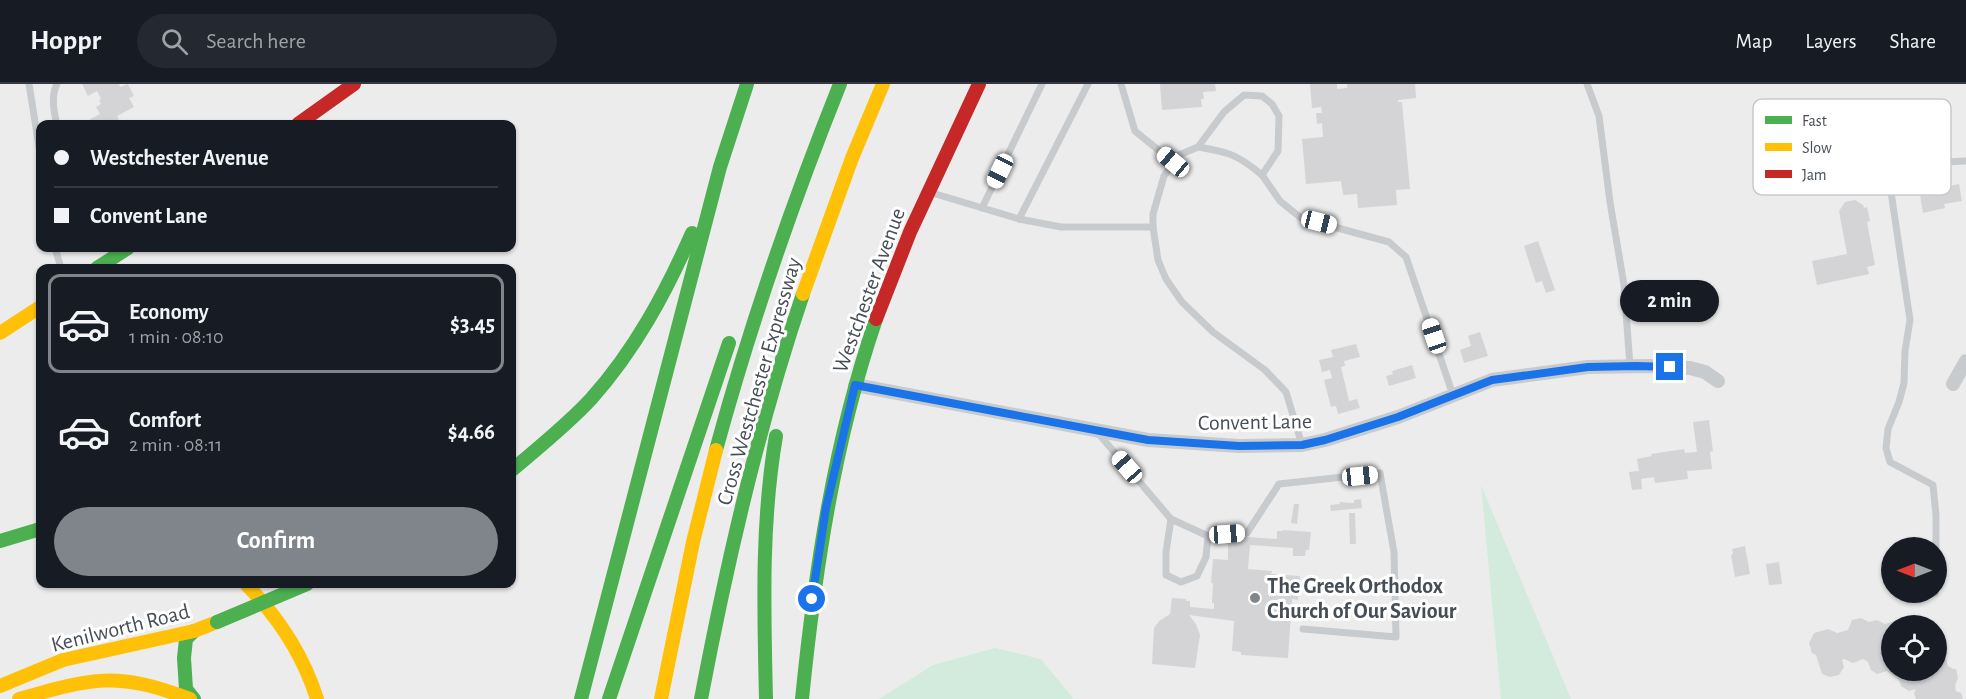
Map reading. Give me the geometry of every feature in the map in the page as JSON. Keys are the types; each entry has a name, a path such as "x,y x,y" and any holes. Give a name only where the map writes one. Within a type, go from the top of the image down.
{"main road":[{"path":"304,120 354,84"},
{"path":"581,699 720,167 747,84"},
{"name":"Cross Westchester Expressway","path":"662,699 682,591 714,456 749,333 787,220 840,84"},
{"name":"Cross Westchester Expressway","path":"702,699 719,606 771,400 807,285 844,181 883,84"},
{"name":"Westchester Avenue","path":"802,699 819,551 838,454 855,385 895,268 927,191 979,84"},
{"path":"516,467 549,439 601,388 639,335 659,305 673,278 720,167"},
{"path":"745,306 787,220"},
{"path":"103,264 122,252"},
{"path":"766,699 764,553 767,496 772,453 807,285"},
{"path":"0,333 36,310"},
{"path":"609,699 732,334"},
{"path":"0,541 36,530"},
{"path":"250,588 280,621 294,642 317,699"},
{"name":"Kenilworth Road","path":"0,686 63,660 194,631 299,588"},
{"path":"192,699 186,689 184,658 186,639 194,631"},
{"name":"Kenilworth Road","path":"19,699 86,681 112,679 144,683 192,699"}],"street":[{"path":"1953,384 1966,361"},
{"name":"Convent Lane","path":"855,385 1096,432 1148,440 1239,446 1302,445 1325,440 1398,417 1492,380 1588,367 1630,366 1690,368 1705,372 1718,381"}],"lane":[{"path":"29,84 36,128"},
{"path":"56,120 54,102 57,84"},
{"path":"982,208 1042,84"},
{"path":"1019,219 1088,84"},
{"path":"1121,84 1135,131 1173,162"},
{"path":"1587,84 1599,116 1624,285 1630,366"},
{"path":"1198,147 1224,112 1245,95 1262,96 1272,104 1279,116 1278,151 1262,175"},
{"path":"1302,445 1286,392 1265,370 1213,332 1182,302 1166,279 1158,260 1153,214 1164,176 1179,154 1198,147 1228,152 1247,162 1262,175 1280,201 1301,218 1389,242 1406,258 1453,395"},
{"path":"1951,162 1966,161"},
{"path":"927,191 1019,219 1061,228 1153,227"},
{"path":"1891,195 1910,320 1905,351 1904,383 1888,429 1886,448 1890,462 1933,485 1936,537"},
{"path":"1096,432 1171,519 1208,536 1247,533 1279,484 1380,474 1394,552 1396,637 1304,629"},
{"path":"1171,519 1166,552 1166,575 1181,582 1197,576 1206,557 1208,536"}],"green space":[{"path":"1481,485 1571,699 1501,699"},
{"path":"995,648 1041,659 1074,699 879,699 933,665"}],"building":[{"path":"82,84 119,84 120,87 128,84 134,96 129,98 134,107 117,116 119,120 89,120 100,114 96,107 101,104 99,100 101,99 97,91 88,96"},
{"path":"1160,84 1215,84 1216,91 1203,92 1202,107 1162,110"},
{"path":"1310,84 1337,84 1337,89 1347,88 1347,84 1415,84 1416,98 1398,100 1402,102 1410,189 1396,190 1397,205 1358,208 1357,194 1343,195 1341,181 1306,184 1302,139 1323,137 1322,123 1317,124 1316,113 1322,113 1321,107 1312,108"},
{"path":"1959,184 1962,201 1944,204 1945,208 1923,213 1920,195 1951,195 1951,186"},
{"path":"1855,200 1864,208 1867,207 1870,221 1867,222 1875,265 1867,267 1869,274 1817,285 1812,261 1847,254 1839,211 1845,202"},
{"path":"1538,241 1555,290 1546,293 1542,281 1536,283 1524,246"},
{"path":"1480,332 1488,356 1464,363 1460,350 1471,346 1468,336"},
{"path":"1356,344 1360,357 1344,361 1345,366 1341,367 1349,401 1357,399 1360,408 1338,414 1336,406 1331,407 1324,380 1332,378 1330,370 1322,372 1319,360 1333,357 1331,350"},
{"path":"1412,365 1416,378 1389,386 1386,376 1393,374 1392,371"},
{"path":"1709,420 1713,451 1710,452 1712,469 1687,471 1688,479 1655,483 1654,477 1641,479 1642,489 1632,490 1629,472 1639,471 1637,459 1652,456 1651,454 1684,449 1685,453 1697,452 1693,422"},
{"path":"1361,499 1362,508 1331,511 1330,505 1340,504 1339,502 1354,503 1354,500"},
{"path":"1294,504 1299,504 1297,524 1291,523"},
{"path":"1349,513 1355,513 1356,544 1350,544"},
{"name":"The Greek Orthodox Church of Our Saviour","path":"1277,531 1311,532 1309,550 1306,550 1305,556 1293,556 1293,548 1250,545 1248,569 1272,571 1271,574 1300,576 1298,600 1292,599 1288,658 1241,655 1241,652 1232,651 1234,621 1189,615 1200,635 1195,668 1152,664 1154,628 1159,621 1170,614 1172,598 1190,601 1190,607 1214,609 1213,583 1211,583 1213,559 1228,560 1228,539 1233,539 1234,536 1277,539"},
{"path":"1745,546 1750,574 1735,577 1732,549"},
{"path":"1779,562 1782,584 1769,585 1766,564"},
{"path":"1861,618 1869,622 1877,620 1881,622 1881,673 1877,674 1871,670 1868,662 1863,659 1853,663 1844,659 1842,660 1844,667 1839,675 1830,677 1822,674 1816,655 1812,653 1809,643 1814,633 1828,629 1837,633 1848,630 1852,620"},
{"path":"1947,663 1948,666 1956,669 1958,678 1956,691 1961,693 1963,699 1916,699 1914,693 1916,689 1909,691 1901,686 1899,681 1947,681"}],"traffic: fast":[{"path":"581,699 720,167 747,84"},
{"path":"716,450 773,265 840,84"},
{"path":"516,467 572,418 622,361 648,320 692,233"},
{"path":"103,264 122,252"},
{"path":"701,699 745,495 772,394 803,294"},
{"path":"802,699 813,602 828,507 849,412 876,319"},
{"path":"609,699 729,343"},
{"path":"766,699 764,600 766,534 776,436"},
{"path":"0,541 36,530"},
{"path":"217,622 298,588"},
{"path":"194,631 186,639 184,658 186,689 194,699"}],"traffic: slow":[{"path":"803,294 852,158 883,84"},
{"path":"0,333 36,310"},
{"path":"661,699 693,542 716,450"},
{"path":"250,588 289,637 305,667 317,699"},
{"path":"0,686 63,660 194,631 217,622"},
{"path":"19,699 66,686 104,681 143,684 190,699"}],"traffic: jam":[{"path":"304,120 354,84"},
{"path":"876,319 910,232 979,84"}],"place":[{"name":"The Greek Orthodox Church of Our Saviour","path":"1255,598"}],"route":[{"path":"812,599 826,508 855,385 1148,440 1239,446 1302,445 1398,417 1492,380 1588,367 1670,367"}]}
